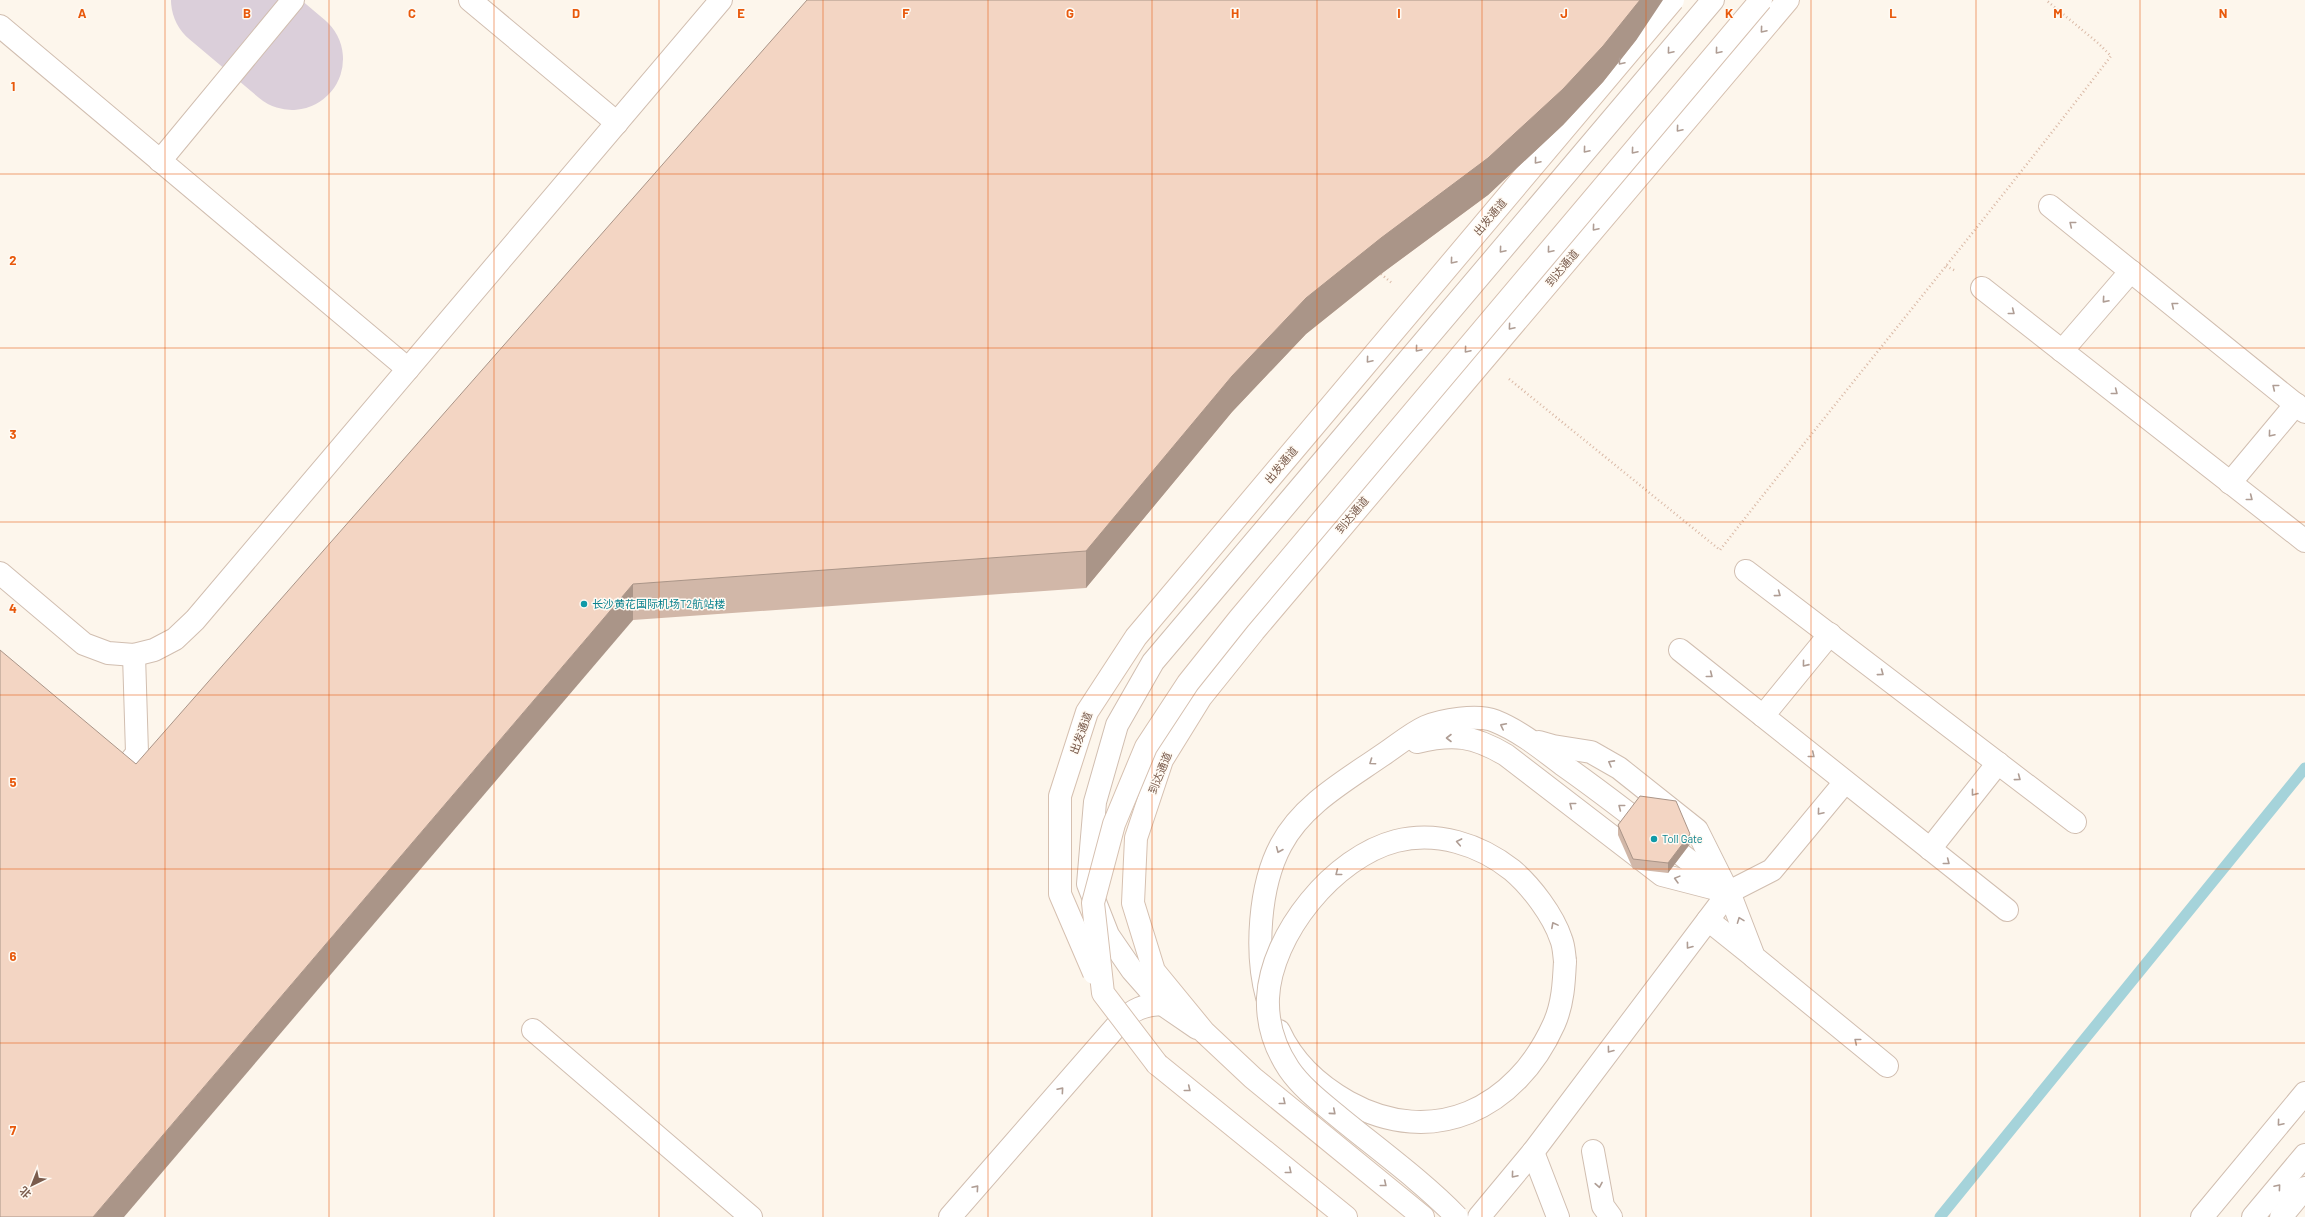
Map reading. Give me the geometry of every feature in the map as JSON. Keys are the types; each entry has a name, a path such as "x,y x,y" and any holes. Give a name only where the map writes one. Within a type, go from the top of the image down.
{"street":[{"path":"160,161 293,0"},
{"path":"470,0 617,123"},
{"path":"0,573 84,644 108,653 134,655 154,650 175,639 195,620 721,0"},
{"name":"出发通道","path":"1346,1217 1157,1064 1103,993 1060,894 1060,796 1087,712 1136,637 1673,0"},
{"path":"1204,1032 1162,1004 1132,970 1108,935 1088,884 1095,802 1117,725 1153,662 1713,0"},
{"path":"1103,993 1093,904 1114,824 1146,747 1188,683 1250,607 1761,0"},
{"name":"到达通道","path":"1423,1217 1253,1078 1204,1032 1154,971 1133,903 1136,838 1162,760 1201,697 1254,631 1788,0"},
{"path":"0,26 408,369"},
{"path":"2050,206 2300,408 2230,483"},
{"path":"2062,351 2131,271"},
{"path":"1982,288 2305,540"},
{"path":"1746,571 2075,822"},
{"path":"1763,716 1830,634"},
{"path":"1680,650 2007,910"},
{"path":"98,801 137,753 134,655"},
{"path":"1457,1217 1313,1095 1289,1069 1270,1030 1268,998 1275,963 1291,930 1309,903 1331,879 1361,856 1396,842 1432,838 1464,843 1490,855 1527,882 1561,939 1565,961 1563,994 1555,1023 1541,1050 1520,1077 1499,1097 1473,1112 1446,1120 1417,1123 1384,1117 1356,1106 1331,1092 1305,1070 1285,1044 1271,1015 1264,989 1261,959 1263,903 1270,872 1281,844 1300,819 1321,799 1394,747 1425,727 1459,718 1493,720 1522,735 1553,746 1591,752 1619,768 1697,830 1729,892 1754,957"},
{"path":"1522,735 1604,793 1729,892"},
{"path":"1394,747 1435,738 1462,738 1484,742 1506,755 1662,875 1729,892"},
{"path":"1930,849 1998,763"},
{"path":"1479,1217 1533,1152 1729,892 1772,870 1845,782"},
{"path":"1708,920 1887,1066"},
{"path":"950,1217 1120,1022 1130,1012 1145,1005 1162,1004"},
{"path":"533,1030 751,1217"},
{"path":"2202,1217 2305,1093"},
{"path":"1593,1151 1603,1206 1611,1217"},
{"path":"1533,1152 1558,1217"},
{"path":"2253,1217 2305,1155"},
{"path":"2281,1217 2305,1188"}],"path":[{"path":"1508,379 1697,533 1720,550 1845,390 2016,180 2111,56 2098,43 2046,0"},
{"path":"1381,274 1399,289"}],"building":[{"name":"长沙黄花国际机场T2航站楼","path":"807,0 1640,0 1603,46 1563,89 1488,158 1381,238 1306,298 1232,376 1086,551 633,584 93,1217 0,1217 0,650 136,764"},
{"name":"Toll Gate","path":"1640,796 1676,801 1690,834 1668,863 1633,859 1618,825"}],"waterway":[{"path":"1940,1217 2305,768"}],"taxiway":[{"path":"222,0 292,59"}],"place":[{"name":"长沙黄花国际机场T2航站楼","path":"584,604"},
{"name":"Toll Gate","path":"1654,839"}]}
